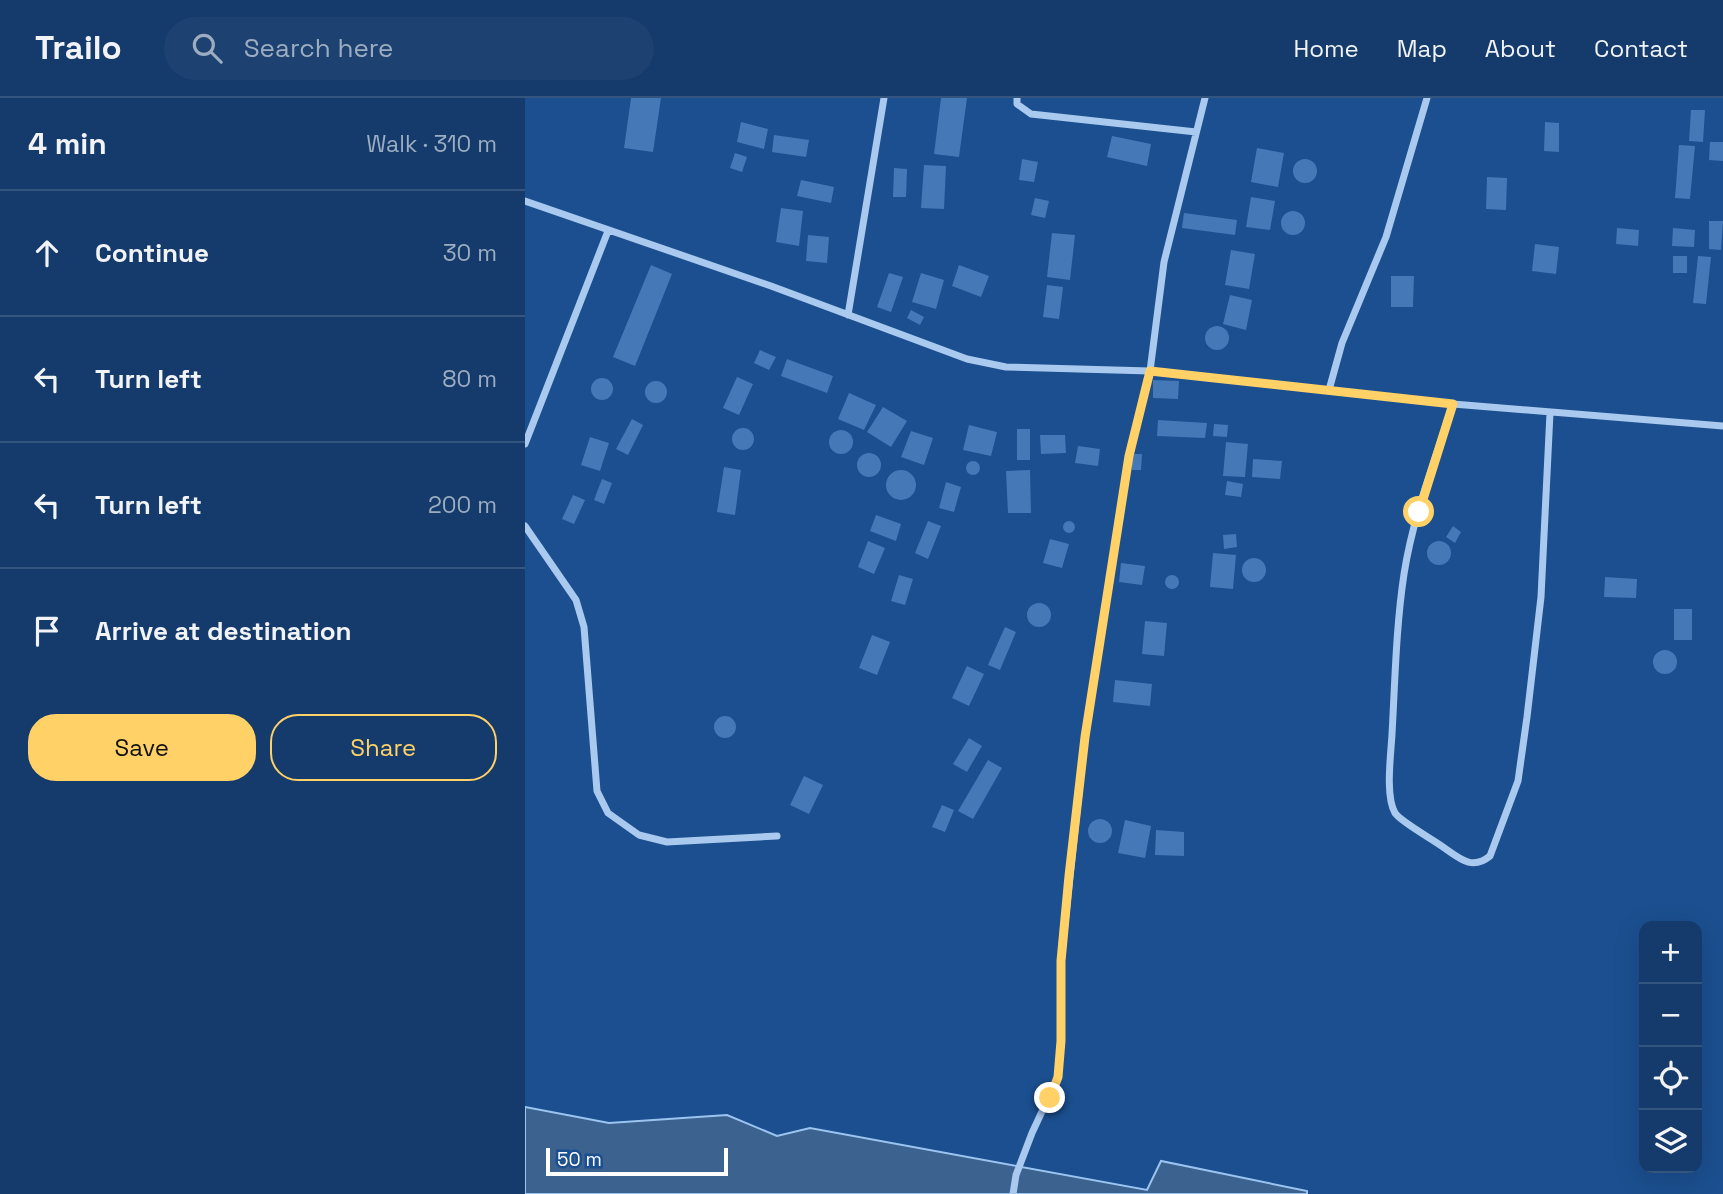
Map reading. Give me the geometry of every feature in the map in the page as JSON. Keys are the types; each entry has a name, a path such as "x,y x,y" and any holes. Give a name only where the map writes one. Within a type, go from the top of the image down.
{"street":[{"path":"848,315 884,98"},
{"path":"1017,98 1017,104 1031,114 1196,132"},
{"path":"1013,1194 1016,1175 1032,1133 1058,1077 1061,961 1085,737 1129,456 1150,371 1164,262 1205,98"},
{"path":"1329,390 1342,343 1386,237 1427,98"},
{"path":"525,201 967,359 1006,367 1150,371 1453,404 1723,426"},
{"path":"525,444 608,231"},
{"path":"1453,404 1419,512 1404,572 1398,620 1391,789 1396,815 1459,859 1475,864 1482,863 1490,856 1518,781 1541,597 1550,413"},
{"path":"525,526 576,600 584,627 597,791 608,813 639,835 667,842 777,836"}],"water":[{"path":"525,1107 609,1123 727,1115 777,1136 810,1128 1147,1190 1161,1161 1307,1191 1307,1194 525,1194"}],"building":[{"path":"631,98 661,98 653,152 624,148"},
{"path":"941,98 967,98 959,157 934,154"},
{"path":"1691,110 1705,110 1703,142 1689,141"},
{"path":"741,122 768,129 764,149 737,142"},
{"path":"1545,122 1559,123 1559,152 1544,151"},
{"path":"774,135 809,140 806,157 772,152"},
{"path":"1112,136 1151,144 1147,166 1107,157"},
{"path":"1710,142 1723,142 1723,161 1709,160"},
{"path":"1679,145 1695,146 1690,199 1675,198"},
{"path":"1257,148 1284,153 1278,187 1251,182"},
{"path":"735,153 747,157 742,172 730,168"},
{"path":"1022,159 1038,162 1034,182 1019,180"},
{"path":"1305,159 1314,162 1317,171 1314,180 1305,183 1296,180 1293,171 1296,162"},
{"path":"924,165 946,166 944,209 921,208"},
{"path":"894,168 907,169 906,197 893,197"},
{"path":"1487,177 1507,178 1506,210 1486,209"},
{"path":"801,180 834,187 831,203 797,196"},
{"path":"1251,197 1275,201 1270,230 1246,227"},
{"path":"1035,198 1049,201 1045,218 1031,215"},
{"path":"781,208 803,211 799,246 776,242"},
{"path":"1293,211 1302,214 1305,223 1302,232 1293,235 1284,232 1281,223 1284,214"},
{"path":"1184,213 1237,220 1235,235 1182,228"},
{"path":"1709,221 1723,221 1721,250 1709,249"},
{"path":"1617,228 1639,230 1638,246 1616,244"},
{"path":"1673,228 1695,230 1694,247 1672,246"},
{"path":"1052,233 1075,235 1070,280 1047,277"},
{"path":"808,235 829,237 827,263 806,261"},
{"path":"1535,244 1559,247 1556,274 1532,271"},
{"path":"1231,250 1255,254 1249,289 1225,285"},
{"path":"1673,256 1687,256 1687,273 1673,273"},
{"path":"1698,256 1711,257 1706,304 1693,303"},
{"path":"651,265 672,274 635,366 613,357"},
{"path":"959,265 989,276 981,297 952,286"},
{"path":"889,273 903,277 891,312 877,307"},
{"path":"921,273 944,280 936,309 912,302"},
{"path":"1391,276 1414,276 1413,307 1391,307"},
{"path":"1047,285 1063,287 1059,319 1043,317"},
{"path":"1230,295 1252,300 1246,330 1223,324"},
{"path":"911,310 924,317 920,325 907,318"},
{"path":"1217,326 1226,329 1229,338 1226,347 1217,350 1208,347 1205,338 1208,329"},
{"path":"760,350 776,357 769,370 754,363"},
{"path":"787,359 833,376 827,393 781,376"},
{"path":"737,377 753,384 739,415 723,408"},
{"path":"602,378 610,381 613,389 610,397 602,400 594,397 591,389 594,381"},
{"path":"1153,380 1179,381 1178,399 1153,398"},
{"path":"656,381 664,384 667,392 664,400 656,403 648,400 645,392 648,384"},
{"path":"849,393 876,405 864,430 838,419"},
{"path":"883,407 907,421 891,447 867,432"},
{"path":"632,419 643,425 628,455 616,449"},
{"path":"1158,420 1207,423 1205,438 1157,436"},
{"path":"1214,424 1228,425 1227,437 1213,436"},
{"path":"969,425 997,432 991,456 963,450"},
{"path":"743,428 751,431 754,439 751,447 743,450 735,447 732,439 735,431"},
{"path":"1017,429 1030,429 1030,460 1017,460"},
{"path":"841,430 850,433 853,442 850,451 841,454 832,451 829,442 832,433"},
{"path":"911,431 933,438 924,465 901,457"},
{"path":"1040,435 1065,435 1066,453 1041,454"},
{"path":"590,437 609,443 600,471 581,465"},
{"path":"1226,442 1248,444 1245,477 1223,476"},
{"path":"1078,446 1100,449 1098,466 1075,463"},
{"path":"869,453 878,456 881,465 878,474 869,477 860,474 857,465 860,456"},
{"path":"1132,454 1142,454 1141,470 1132,470"},
{"path":"1253,459 1282,461 1280,479 1252,477"},
{"path":"973,461 978,463 978,473 973,475 968,473 966,468 968,463"},
{"path":"724,467 741,470 735,515 717,512"},
{"path":"901,470 911,475 916,485 911,495 901,500 891,495 886,485 891,475"},
{"path":"1030,470 1031,513 1008,513 1006,471"},
{"path":"602,479 612,483 604,504 594,500"},
{"path":"1227,481 1243,484 1241,497 1225,495"},
{"path":"946,482 961,487 954,512 939,508"},
{"path":"573,495 585,500 574,524 562,519"},
{"path":"876,515 901,524 896,541 870,531"},
{"path":"928,521 941,526 928,559 915,553"},
{"path":"1064,522 1074,522 1074,532 1064,532"},
{"path":"1453,526 1461,532 1455,543 1446,537"},
{"path":"1236,534 1237,547 1224,549 1223,535"},
{"path":"1050,539 1069,544 1062,568 1043,563"},
{"path":"868,541 885,548 874,574 858,567"},
{"path":"1439,541 1448,544 1451,553 1448,562 1439,565 1430,562 1427,553 1430,544"},
{"path":"1213,553 1236,555 1233,589 1210,587"},
{"path":"1254,558 1263,561 1266,570 1263,579 1254,582 1245,579 1242,570 1245,561"},
{"path":"1121,563 1145,566 1142,585 1119,582"},
{"path":"899,575 913,579 905,605 891,601"},
{"path":"1169,575 1175,575 1179,582 1175,589 1169,589 1165,585 1165,579"},
{"path":"1605,577 1637,579 1636,598 1604,597"},
{"path":"1039,603 1048,606 1051,615 1048,624 1039,627 1030,624 1027,615 1030,606"},
{"path":"1674,609 1692,609 1692,640 1674,640"},
{"path":"1145,621 1167,623 1164,656 1142,654"},
{"path":"1005,627 1016,632 1000,670 988,665"},
{"path":"872,635 890,642 877,675 859,668"},
{"path":"1665,650 1674,653 1677,662 1674,671 1665,674 1656,671 1653,662 1656,653"},
{"path":"967,666 984,674 969,706 952,698"},
{"path":"1115,680 1152,684 1150,706 1113,702"},
{"path":"725,716 733,719 736,727 733,735 725,738 717,735 714,727 717,719"},
{"path":"969,738 982,746 967,772 953,764"},
{"path":"988,760 1002,768 973,819 958,811"},
{"path":"804,776 823,785 809,814 790,805"},
{"path":"942,805 954,810 945,832 932,827"},
{"path":"1100,819 1109,822 1112,831 1109,840 1100,843 1091,840 1088,831 1091,822"},
{"path":"1125,820 1151,826 1145,858 1118,853"},
{"path":"1156,830 1184,832 1184,856 1155,855"}],"route":[{"path":"1050,1098 1058,1077 1061,961 1085,737 1129,456 1150,371 1453,404 1419,512"}]}
